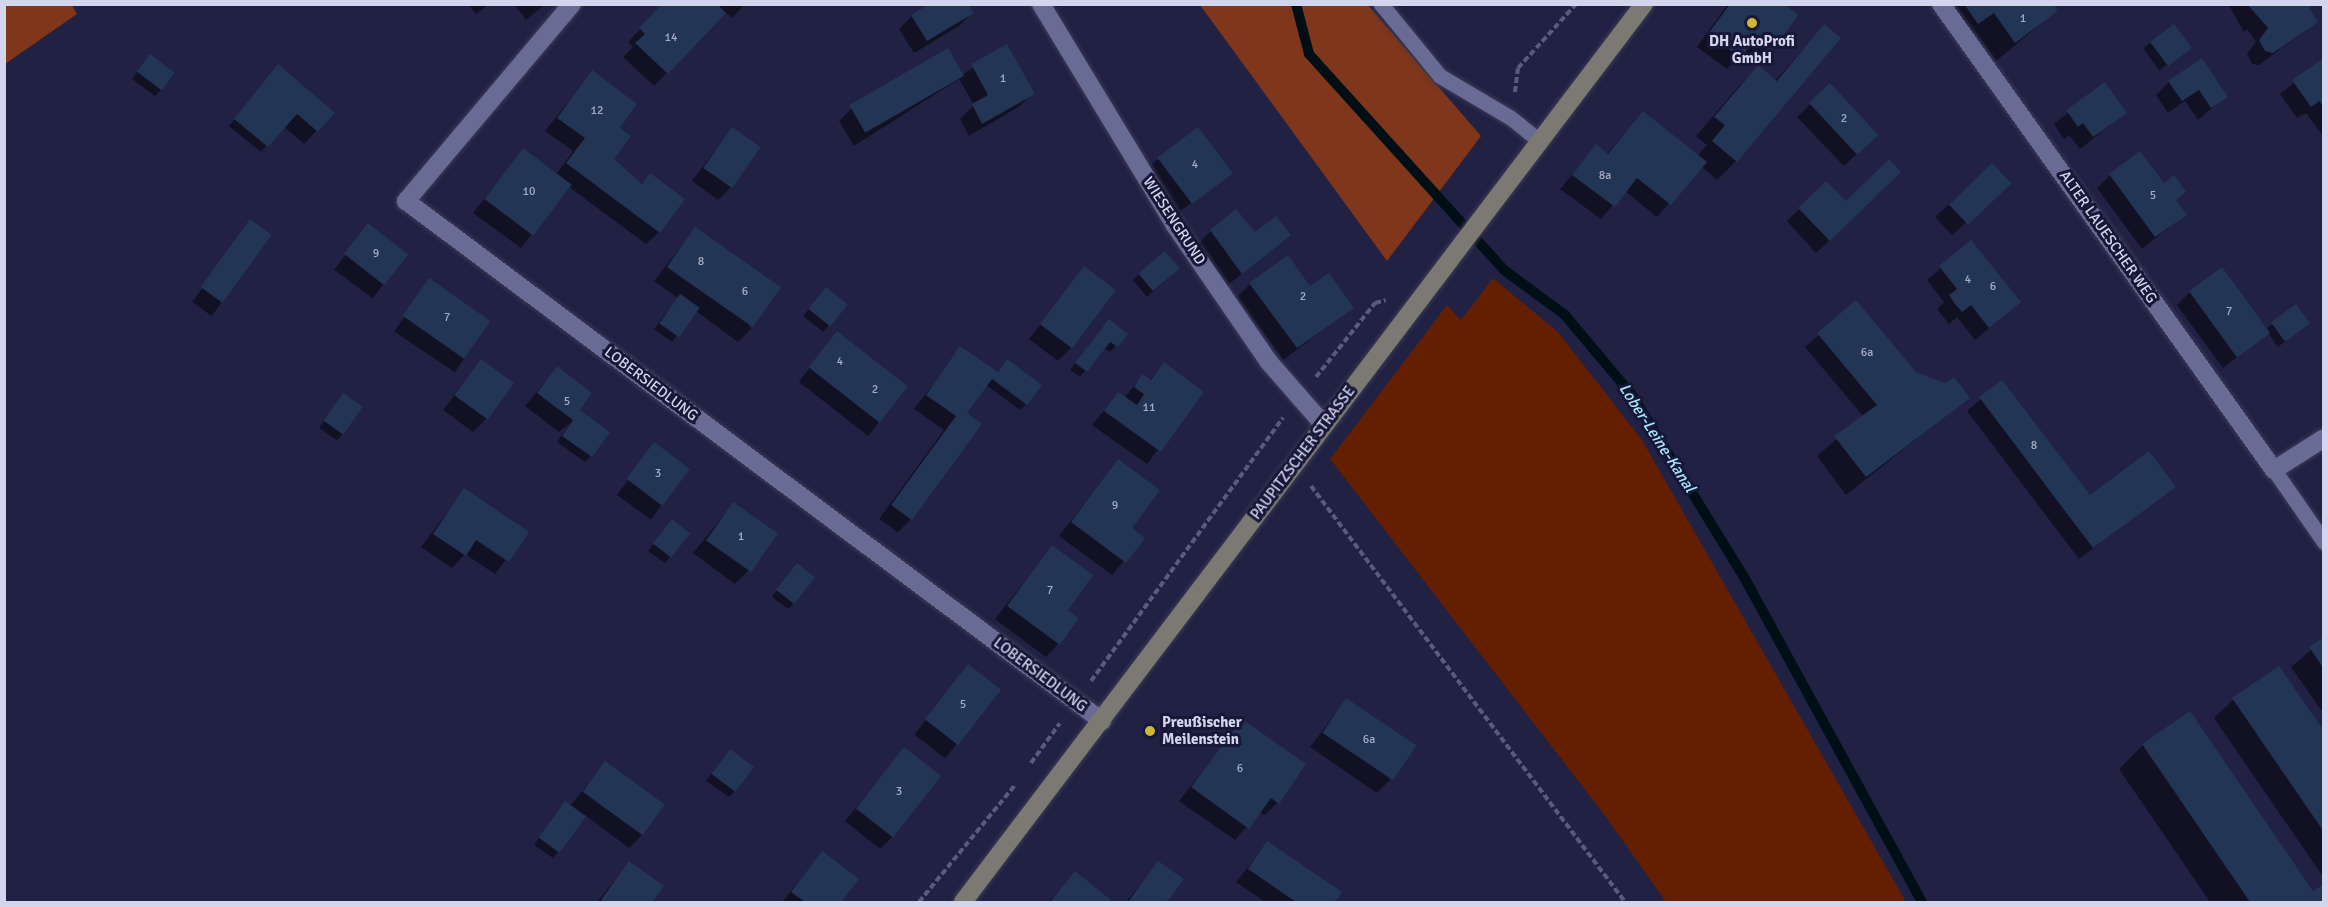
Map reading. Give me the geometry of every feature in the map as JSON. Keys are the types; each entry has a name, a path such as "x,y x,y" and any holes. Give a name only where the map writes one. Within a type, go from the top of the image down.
{"street":[{"name":"LOBERSIEDLUNG","path":"572,4 406,201 1101,721"},
{"name":"WIESENGRUND","path":"1041,4 1174,224 1268,361 1324,425"},
{"name":"PAUPITZSCHER STRASSE","path":"963,903 1538,140 1644,4"},
{"name":"ALTER LAUESCHER WEG","path":"1941,4 2274,470"},
{"path":"2274,470 2324,438"}],"lane":[{"path":"1381,4 1440,76 1511,118 1538,140"},
{"name":"ALTER LAUESCHER WEG","path":"2274,470 2324,542"}],"path":[{"path":"1511,118 1518,68 1576,4"},
{"path":"1028,768 1300,397 1375,303 1427,288"},
{"path":"1295,464 1625,903"},
{"path":"920,903 1021,778"}],"shaded area":[{"path":"5,4 72,5 77,14 5,64"},
{"path":"1200,5 1368,5 1481,136 1387,261"},
{"path":"1493,278 1558,332 1642,440 1906,902 1666,902 1606,817 1330,459 1447,305 1461,320"}],"building":[{"path":"662,4 717,4 726,13 668,74 635,43 645,34 639,28"},
{"path":"929,4 969,4 974,13 927,41 911,15"},
{"path":"1730,4 1784,4 1798,15 1771,53 1754,40 1741,58 1708,34"},
{"path":"1964,4 2053,4 2058,11 2015,43 1994,13 1978,24"},
{"path":"2247,4 2314,4 2309,8 2318,22 2273,53 2265,51 2259,40 2268,28"},
{"path":"1824,24 1841,38 1737,162 1712,141 1725,125 1714,117 1758,65 1777,81"},
{"path":"2174,24 2192,48 2168,66 2150,42"},
{"path":"1007,44 1035,94 982,124 972,104 988,95 971,64"},
{"path":"948,48 964,76 865,133 849,105"},
{"path":"150,54 175,73 162,90 137,72"},
{"path":"2202,58 2228,97 2211,108 2199,90 2182,101 2168,81"},
{"path":"2324,58 2324,107 2319,101 2311,107 2292,80"},
{"path":"278,64 335,113 318,132 297,114 268,147 234,119"},
{"path":"592,70 637,104 620,128 631,136 614,159 642,184 650,173 685,199 660,233 566,163 585,138 557,118"},
{"path":"2105,82 2127,113 2093,137 2083,123 2078,127 2066,110"},
{"path":"1830,83 1878,135 1857,155 1809,103"},
{"path":"1643,111 1707,162 1671,205 1637,178 1615,207 1572,175 1596,144 1608,154"},
{"path":"732,127 761,147 732,188 703,168"},
{"path":"1198,127 1233,173 1192,204 1157,158"},
{"path":"523,148 572,185 533,236 484,199"},
{"path":"2140,151 2164,183 2174,175 2186,192 2176,200 2187,215 2155,237 2109,174"},
{"path":"1889,159 1901,172 1830,241 1798,208 1826,181 1846,201"},
{"path":"1992,163 2011,183 1968,225 1949,205"},
{"path":"1236,209 1255,232 1276,216 1291,235 1242,274 1210,230"},
{"path":"250,219 272,235 222,303 201,287"},
{"path":"368,223 408,254 384,285 344,254"},
{"path":"695,227 781,287 753,327 667,267"},
{"path":"1971,240 2021,302 1989,328 1971,305 1962,312 1955,304 1949,295 1957,289 1939,266"},
{"path":"1165,251 1180,269 1153,291 1138,273"},
{"path":"1288,255 1310,286 1329,273 1354,308 1297,348 1249,283"},
{"path":"1084,266 1116,290 1072,348 1040,324"},
{"path":"2222,267 2270,333 2237,357 2189,291"},
{"path":"429,278 490,321 464,359 403,316"},
{"path":"826,287 848,305 830,326 808,309"},
{"path":"680,294 700,308 679,337 659,323"},
{"path":"1856,300 1916,372 1945,383 1954,377 1970,398 1866,477 1834,436 1877,405 1817,333"},
{"path":"2296,304 2310,323 2285,342 2271,322"},
{"path":"1109,319 1128,334 1118,347 1110,342 1087,372 1075,363"},
{"path":"837,331 908,386 880,423 809,367"},
{"path":"960,346 998,372 1007,359 1042,385 1027,405 992,379 967,413 982,424 912,520 891,505 956,416 926,395"},
{"path":"481,359 514,383 488,420 455,395"},
{"path":"1164,362 1204,392 1161,452 1104,411 1118,392 1137,405 1144,394 1134,387 1142,374 1151,380"},
{"path":"557,366 592,393 580,410 610,432 592,457 562,436 573,420 537,393"},
{"path":"2002,380 2090,495 2149,451 2176,487 2093,548 1979,397"},
{"path":"343,393 363,407 343,435 323,421"},
{"path":"654,442 690,469 662,506 626,479"},
{"path":"1118,459 1160,490 1132,528 1145,538 1126,563 1071,522"},
{"path":"464,488 529,532 509,562 476,540 466,556 433,534"},
{"path":"733,502 778,534 751,572 706,541"},
{"path":"672,519 690,533 671,558 653,543"},
{"path":"1052,545 1093,575 1068,610 1079,618 1060,645 1007,606"},
{"path":"797,563 815,577 794,604 776,590"},
{"path":"2324,637 2324,669 2309,647"},
{"path":"968,664 1001,690 958,745 925,719"},
{"path":"2279,666 2324,731 2324,832 2232,698"},
{"path":"1346,698 1416,746 1393,780 1323,733"},
{"path":"2190,711 2313,891 2324,884 2324,902 2250,902 2142,744"},
{"path":"1242,719 1306,764 1279,804 1271,798 1249,829 1191,787"},
{"path":"904,747 941,776 893,837 856,808"},
{"path":"730,749 754,767 735,792 711,774"},
{"path":"605,761 665,804 643,835 583,792"},
{"path":"565,801 586,816 560,853 539,837"},
{"path":"1267,841 1342,892 1335,902 1296,902 1248,869"},
{"path":"822,851 859,879 841,902 805,902 791,892"},
{"path":"629,861 664,886 652,902 604,902 601,900"},
{"path":"1158,861 1184,879 1167,902 1128,902"},
{"path":"1075,871 1111,900 1109,902 1050,902"}],"waterway":[{"name":"Lober-Leine-Kanal","path":"1296,4 1309,54 1504,270 1565,315 1632,395 1744,577 1922,902"}],"place":[{"name":"DH AutoProfi GmbH","path":"1752,23"},
{"name":"Preußischer Meilenstein","path":"1150,731"}]}
